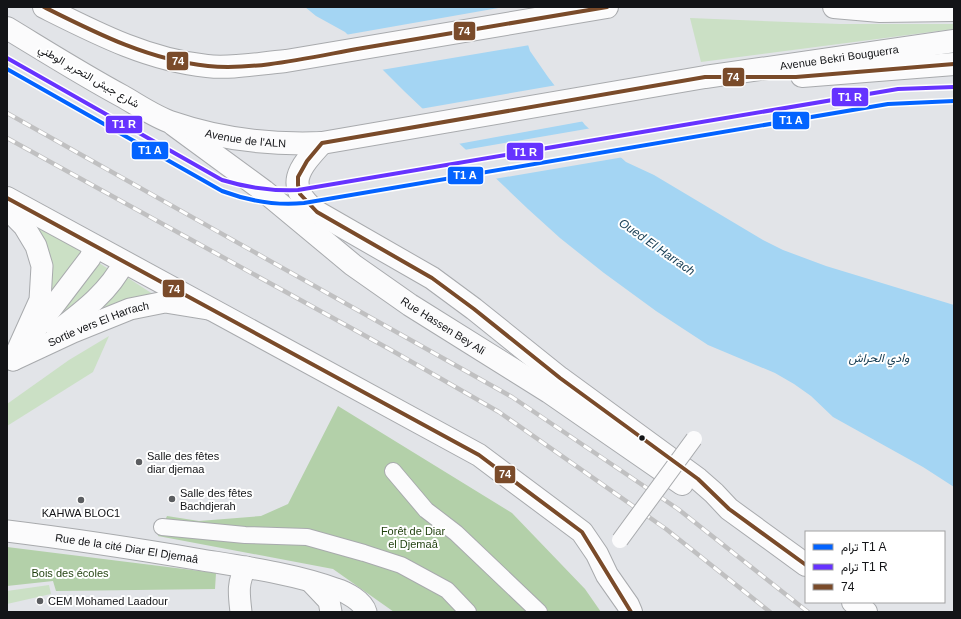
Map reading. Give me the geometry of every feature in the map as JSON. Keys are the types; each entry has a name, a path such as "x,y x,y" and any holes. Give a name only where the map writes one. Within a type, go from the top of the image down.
{"main road":[{"path":"44,7 108,39 136,50 168,59 208,66 234,66 286,61 607,7"},
{"path":"834,7 880,11 954,10"},
{"name":"شارع جيش التحرير الوطني","path":"7,28 83,75 171,123"},
{"name":"Avenue Bekri Bouguerra","path":"322,143 705,77 954,41"},
{"path":"923,67 954,57"},
{"path":"705,77 796,77 954,64"},
{"name":"Avenue de l'ALN","path":"171,123 211,135 246,142 286,145 322,143"},
{"name":"Rue Hassen Bey Ali","path":"171,123 241,173 320,239 392,292 549,392 707,500 729,509"},
{"name":"Rue Hassen Bey Ali","path":"322,143 303,164 298,176 298,190 304,203 432,278 474,309 560,378 698,479 729,509 805,564"},
{"path":"7,198 479,455 582,532 597,554 631,612"},
{"path":"854,603 866,612"}],"street":[{"path":"7,209 24,226 36,246 42,266 40,300 10,362"},
{"path":"10,362 90,258 95,246"},
{"path":"10,362 49,337 84,310 118,275 124,262"},
{"name":"Sortie vers El Harrach","path":"10,362 73,332 130,309 165,302 211,310"},
{"path":"620,540 694,439"},
{"path":"393,471 426,510 456,533 486,564 539,612"},
{"path":"162,527 245,535 307,537 401,565 447,590 468,612"},
{"name":"Rue de la cité Diar El Djemaâ","path":"7,531 93,542 246,567 336,589 356,600 366,612"},
{"path":"241,612 239,596 240,578 246,567"},
{"path":"311,582 328,601 331,612"}],"green space":[{"path":"690,18 840,24 954,24 954,29 701,62"},
{"path":"38,226 84,252 53,293"},
{"path":"93,259 113,272 61,314"},
{"path":"125,276 159,298 78,323"},
{"path":"109,336 93,372 7,426 7,404 69,360"},
{"name":"Forêt de Diar el Djemaâ","path":"338,406 512,513 585,589 601,612 394,612 333,569 158,536 167,516 199,521 261,516 288,504"},
{"name":"Bois des écoles","path":"7,547 216,573 215,589 56,591 53,581 7,586"},
{"path":"49,585 51,594 7,604 7,591"}],"water":[{"name":"وادي الحراش","path":"305,7 516,7 530,51 548,77 585,125 626,162 654,175 763,240 783,250 826,266 954,305 954,487 923,467 833,417 811,396 775,373 708,345 656,311 604,273 560,238 528,209 404,91 345,32 316,16"}],"pier":[{"path":"504,7 518,7 530,45 381,70 345,35"},
{"path":"557,85 585,121 458,144 420,109"},
{"path":"592,128 624,157 494,179 464,150"}],"railway":[{"path":"7,113 512,397 678,509 808,612"},
{"path":"7,138 391,350 499,412 666,529 770,612"}],"transit line":[{"name":"74","path":"44,7 103,36 144,52 186,63 225,67 244,67 302,59 607,7"},
{"path":"7,58 222,180 250,187 278,190 298,190 898,89 954,87"},
{"name":"74","path":"805,564 729,509 698,479 560,378 474,309 432,278 317,212 300,194 298,177 307,161 322,143 705,77 796,77 954,64"},
{"path":"7,69 222,191 242,198 283,204 304,203 888,104 954,101"},
{"name":"74","path":"7,198 479,455 582,532 631,612"}],"place":[{"name":"Salle des fêtes diar djemaa","path":"139,462"},
{"name":"Salle des fêtes Bachdjerah","path":"172,499"},
{"name":"KAHWA BLOC1","path":"81,500"},
{"name":"CEM Mohamed Laadour","path":"40,601"}],"water label":[{"name":"Oued El Harrach","path":"657,247"}]}
